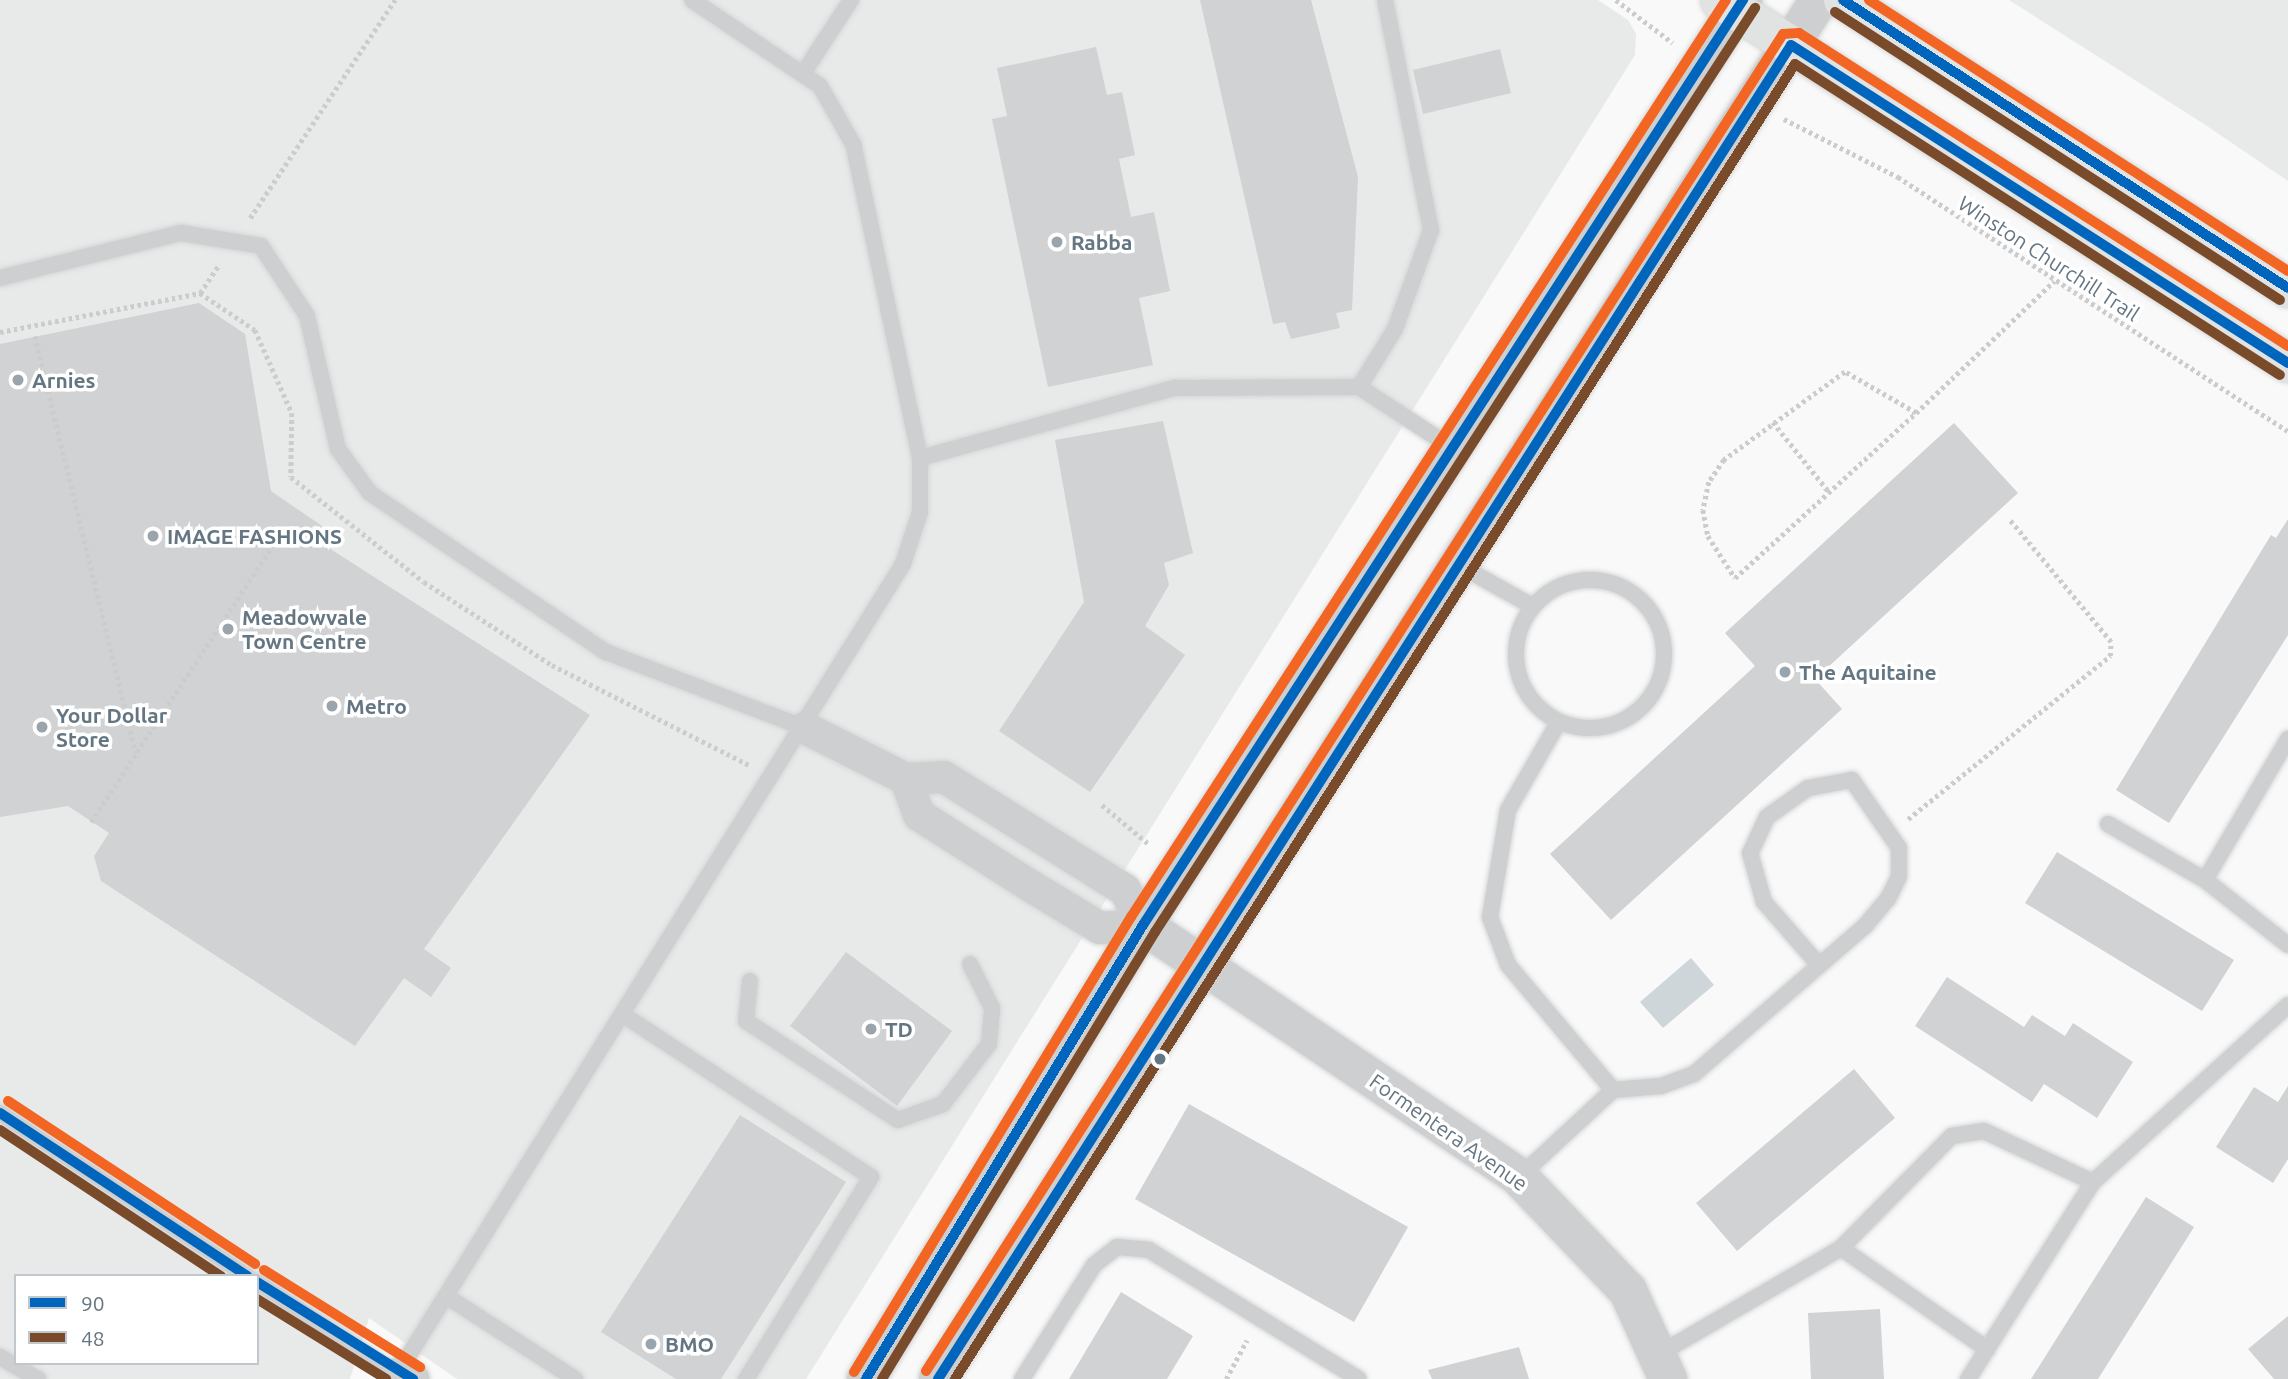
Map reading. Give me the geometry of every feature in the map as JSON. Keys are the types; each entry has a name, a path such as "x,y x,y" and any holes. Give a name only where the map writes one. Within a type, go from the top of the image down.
{"main road":[{"path":"1843,0 2288,288"},
{"path":"1733,3 1791,45 2288,363"}],"street":[{"path":"938,1379 1235,921 1238,903 1819,0"},
{"path":"866,1379 1143,925 1454,449 1733,3"},
{"path":"805,728 906,779 944,777 1125,890 1143,925"},
{"path":"906,779 919,815 1029,885 1100,928 1143,925"},
{"name":"Formentera Avenue","path":"1143,925 1519,1177 1629,1291 1663,1366"}],"lane":[{"path":"259,1283 401,1378 805,728 902,564 920,512 920,458 853,144 820,86 804,72 692,0"},
{"path":"804,72 851,0"},
{"path":"1359,387 1395,329 1431,230 1385,0"},
{"path":"0,278 181,233 261,246 307,316 338,449 370,493 606,652 805,728"},
{"path":"920,458 1175,388 1359,387 1454,449"},
{"path":"1457,564 1532,606"},
{"path":"1575,581 1625,588 1659,625 1665,650 1656,687 1632,716 1609,726 1558,723 1525,692 1516,671 1515,648 1532,606 1575,581"},
{"path":"1558,723 1508,810 1490,917 1507,965 1613,1090"},
{"path":"2205,880 2288,738"},
{"path":"1519,1177 1613,1090 1661,1086 1694,1074 1818,964 1888,899 1899,876 1893,831 1852,780 1835,778 1808,788 1767,817 1756,835 1752,875 1764,902 1818,964"},
{"path":"2108,824 2205,880 2288,945"},
{"path":"750,981 746,1021 898,1121 943,1104 989,1044 992,1008 970,964"},
{"path":"1968,1379 2093,1182 2288,1005"},
{"path":"625,1016 872,1177 746,1379"},
{"path":"0,1113 244,1274"},
{"path":"1663,1366 1841,1248 1952,1136 1984,1131 2093,1182"},
{"path":"1021,1379 1094,1265 1117,1247 1149,1250 1360,1379"},
{"path":"1841,1248 1986,1349"},
{"path":"449,1298 575,1379"},
{"path":"0,1357 38,1379"}],"path":[{"path":"200,293 395,0"},
{"path":"1616,0 1657,32"},
{"name":"Winston Churchill Trail","path":"1787,122 1816,130 1898,177 2288,432"},
{"path":"1916,413 1845,372 1724,460 1709,482 1703,510 1707,536 1735,578 1916,413 2054,281"},
{"path":"35,336 136,753"},
{"path":"1773,422 1829,492"},
{"path":"1893,831 2110,656 2111,642 2009,519"},
{"path":"91,822 286,525"},
{"path":"1102,805 1161,854"},
{"path":"1226,1379 1259,1319"}],"shaded area":[{"name":"Meadowvale Town Centre","path":"0,0 1598,0 1628,20 1636,34 1635,55 806,1379 457,1379 369,1318 350,1379 0,1379"},
{"path":"2009,0 2288,0 2288,181 2204,124"},
{"path":"1691,958 1714,985 1663,1028 1640,1002"}],"building":[{"path":"1200,0 1311,0 1358,177 1352,310 1336,313 1340,328 1291,339 1285,322 1273,324"},
{"path":"1096,47 1107,95 1122,92 1135,155 1119,159 1131,217 1154,212 1170,291 1139,298 1153,365 1048,387 992,119 1007,116 997,68"},
{"path":"1500,49 1511,93 1423,114 1413,70"},
{"name":"Meadowvale Town Centre","path":"199,303 245,334 271,491 328,530 321,543 590,715 424,949 451,968 431,997 404,978 355,1046 101,881 94,856 109,833 68,806 0,817 0,344"},
{"path":"1163,421 1193,553 1164,563 1169,585 1145,626 1185,655 1090,792 999,731 1084,602 1055,440"},
{"name":"The Aquitaine","path":"1954,423 2018,493 1815,679 1842,709 1611,920 1550,854 1755,666 1725,633"},
{"path":"2288,519 2288,635 2169,823 2116,790 2271,535 2276,538"},
{"path":"2057,852 2234,960 2202,1011 2025,903"},
{"name":"TD","path":"846,952 952,1031 897,1106 790,1026"},
{"path":"1947,977 2024,1027 2032,1015 2065,1036 2073,1023 2133,1062 2097,1118 2044,1084 2032,1102 1915,1026"},
{"path":"1854,1069 1895,1118 1737,1251 1696,1203"},
{"path":"2288,1086 2288,1159 2273,1183 2216,1147 2254,1087 2278,1102"},
{"path":"1189,1104 1408,1227 1354,1322 1135,1199"},
{"path":"740,1115 846,1182 721,1379 676,1379 601,1332"},
{"path":"2146,1197 2194,1227 2098,1379 2031,1379"},
{"path":"1121,1292 1193,1336 1167,1379 1069,1379"},
{"path":"1880,1309 1884,1379 1811,1379 1808,1313"},
{"path":"2288,1316 2288,1379 2274,1379 2248,1349"},
{"path":"1519,1347 1529,1379 1432,1379 1428,1370"}],"transit line":[{"path":"854,1372 1131,917 1726,0"},
{"name":"90","path":"866,1379 1143,925 1743,0"},
{"name":"90","path":"1843,0 2288,288"},
{"path":"1869,0 2288,271"},
{"name":"48","path":"882,1379 1155,932 1755,8"},
{"name":"48","path":"1835,12 2280,300"},
{"path":"926,1371 1783,34 1799,33 2288,346"},
{"name":"90","path":"938,1379 1791,45 2288,363"},
{"name":"48","path":"955,1379 1795,64 2280,375"},
{"path":"8,1101 255,1264"},
{"name":"90","path":"0,1113 244,1274"},
{"name":"48","path":"0,1130 218,1274"},
{"path":"264,1270 420,1367"},
{"name":"90","path":"259,1283 413,1379"},
{"name":"48","path":"259,1300 386,1379"}],"place":[{"name":"Rabba","path":"1057,242"},
{"name":"Arnies","path":"18,380"},
{"name":"IMAGE FASHIONS","path":"153,536"},
{"name":"Meadowvale Town Centre","path":"228,629"},
{"name":"The Aquitaine","path":"1785,672"},
{"name":"Metro","path":"332,706"},
{"name":"Your Dollar Store","path":"42,727"},
{"name":"TD","path":"871,1029"},
{"name":"BMO","path":"651,1344"}]}
